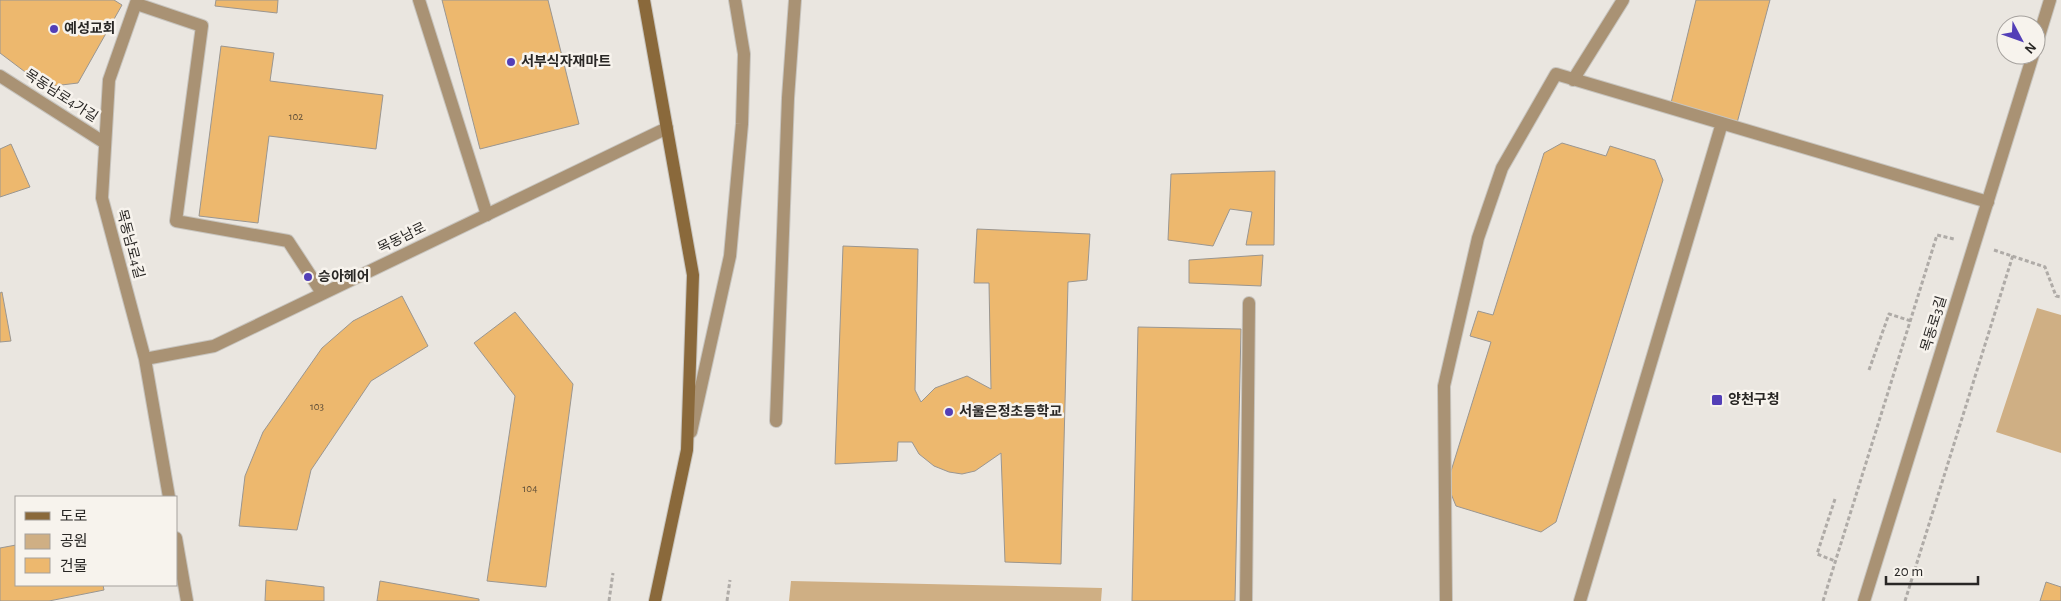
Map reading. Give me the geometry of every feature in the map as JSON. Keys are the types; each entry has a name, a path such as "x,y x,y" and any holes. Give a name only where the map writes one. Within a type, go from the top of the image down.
{"main road":[{"path":"644,0 693,275 687,450 655,601"}],"street":[{"path":"419,0 487,215"},
{"path":"687,450 730,256 742,124 744,54 735,0"},
{"path":"776,421 788,98 795,0"},
{"path":"1573,80 1623,0"},
{"path":"2045,15 2050,0"},
{"path":"137,2 202,26 176,221 288,241 322,293"},
{"name":"목동남로4길","path":"137,2 109,80 102,198 145,359 169,496"},
{"name":"목동로3길","path":"1864,601 2030,65"},
{"path":"1446,601 1444,386 1478,238 1502,168 1556,74 1988,202"},
{"name":"목동남로4가길","path":"0,76 105,143"},
{"path":"1580,601 1722,123"},
{"name":"목동남로","path":"145,359 214,346 667,128"},
{"path":"1246,601 1249,303"},
{"path":"178,549 187,601"}],"path":[{"path":"1823,601 1938,235 2013,255 2045,267 2056,296 2061,297"},
{"path":"1905,601 2013,255"},
{"path":"1869,370 1888,314 1911,321"},
{"path":"1835,499 1816,554 1835,561"},
{"path":"609,601 614,572"},
{"path":"727,601 730,580"}],"green space":[{"path":"2037,308 2061,315 2061,453 1996,432"},
{"path":"791,581 1102,588 1101,601 789,601"}],"building":[{"name":"예성교회","path":"0,0 114,0 122,5 78,83 45,87 0,53"},
{"path":"216,0 278,0 277,13 215,6"},
{"name":"서부식자재마트","path":"442,0 548,0 579,124 480,149"},
{"path":"1696,0 1770,0 1737,123 1671,103"},
{"path":"221,46 274,53 270,81 383,95 376,149 269,136 258,223 199,216"},
{"path":"1562,143 1606,156 1610,146 1655,160 1663,180 1556,522 1541,532 1456,506 1447,484 1491,342 1470,336 1478,311 1493,315 1544,153"},
{"path":"11,144 30,187 0,197 0,149"},
{"path":"1275,171 1274,245 1246,245 1252,212 1230,209 1213,246 1168,240 1171,174"},
{"path":"977,229 1090,234 1087,280 1068,282 1061,564 1005,562 1001,453 975,471 962,474 949,472 934,466 919,454 912,442 898,442 897,461 835,464 843,246 918,249 915,390 921,402 935,388 967,376 991,389 989,283 974,283"},
{"path":"1263,255 1261,286 1189,283 1189,260"},
{"path":"2,292 11,341 0,342 0,293"},
{"path":"402,296 428,346 371,381 311,470 297,530 239,526 245,476 263,432 322,348 353,321"},
{"path":"515,312 573,384 546,587 487,581 515,396 474,343"},
{"path":"1138,327 1241,329 1235,601 1132,601"},
{"path":"15,545 15,586 103,586 104,590 49,601 0,601 0,548"},
{"path":"266,580 324,587 324,601 265,601"},
{"path":"380,581 479,599 479,601 377,601"},
{"path":"2046,582 2061,587 2061,601 2040,601"}],"place":[{"name":"예성교회","path":"54,29"},
{"name":"서부식자재마트","path":"511,62"},
{"name":"승아헤어","path":"308,277"},
{"name":"양천구청","path":"1717,400"},
{"name":"서울은정초등학교","path":"949,412"}]}
